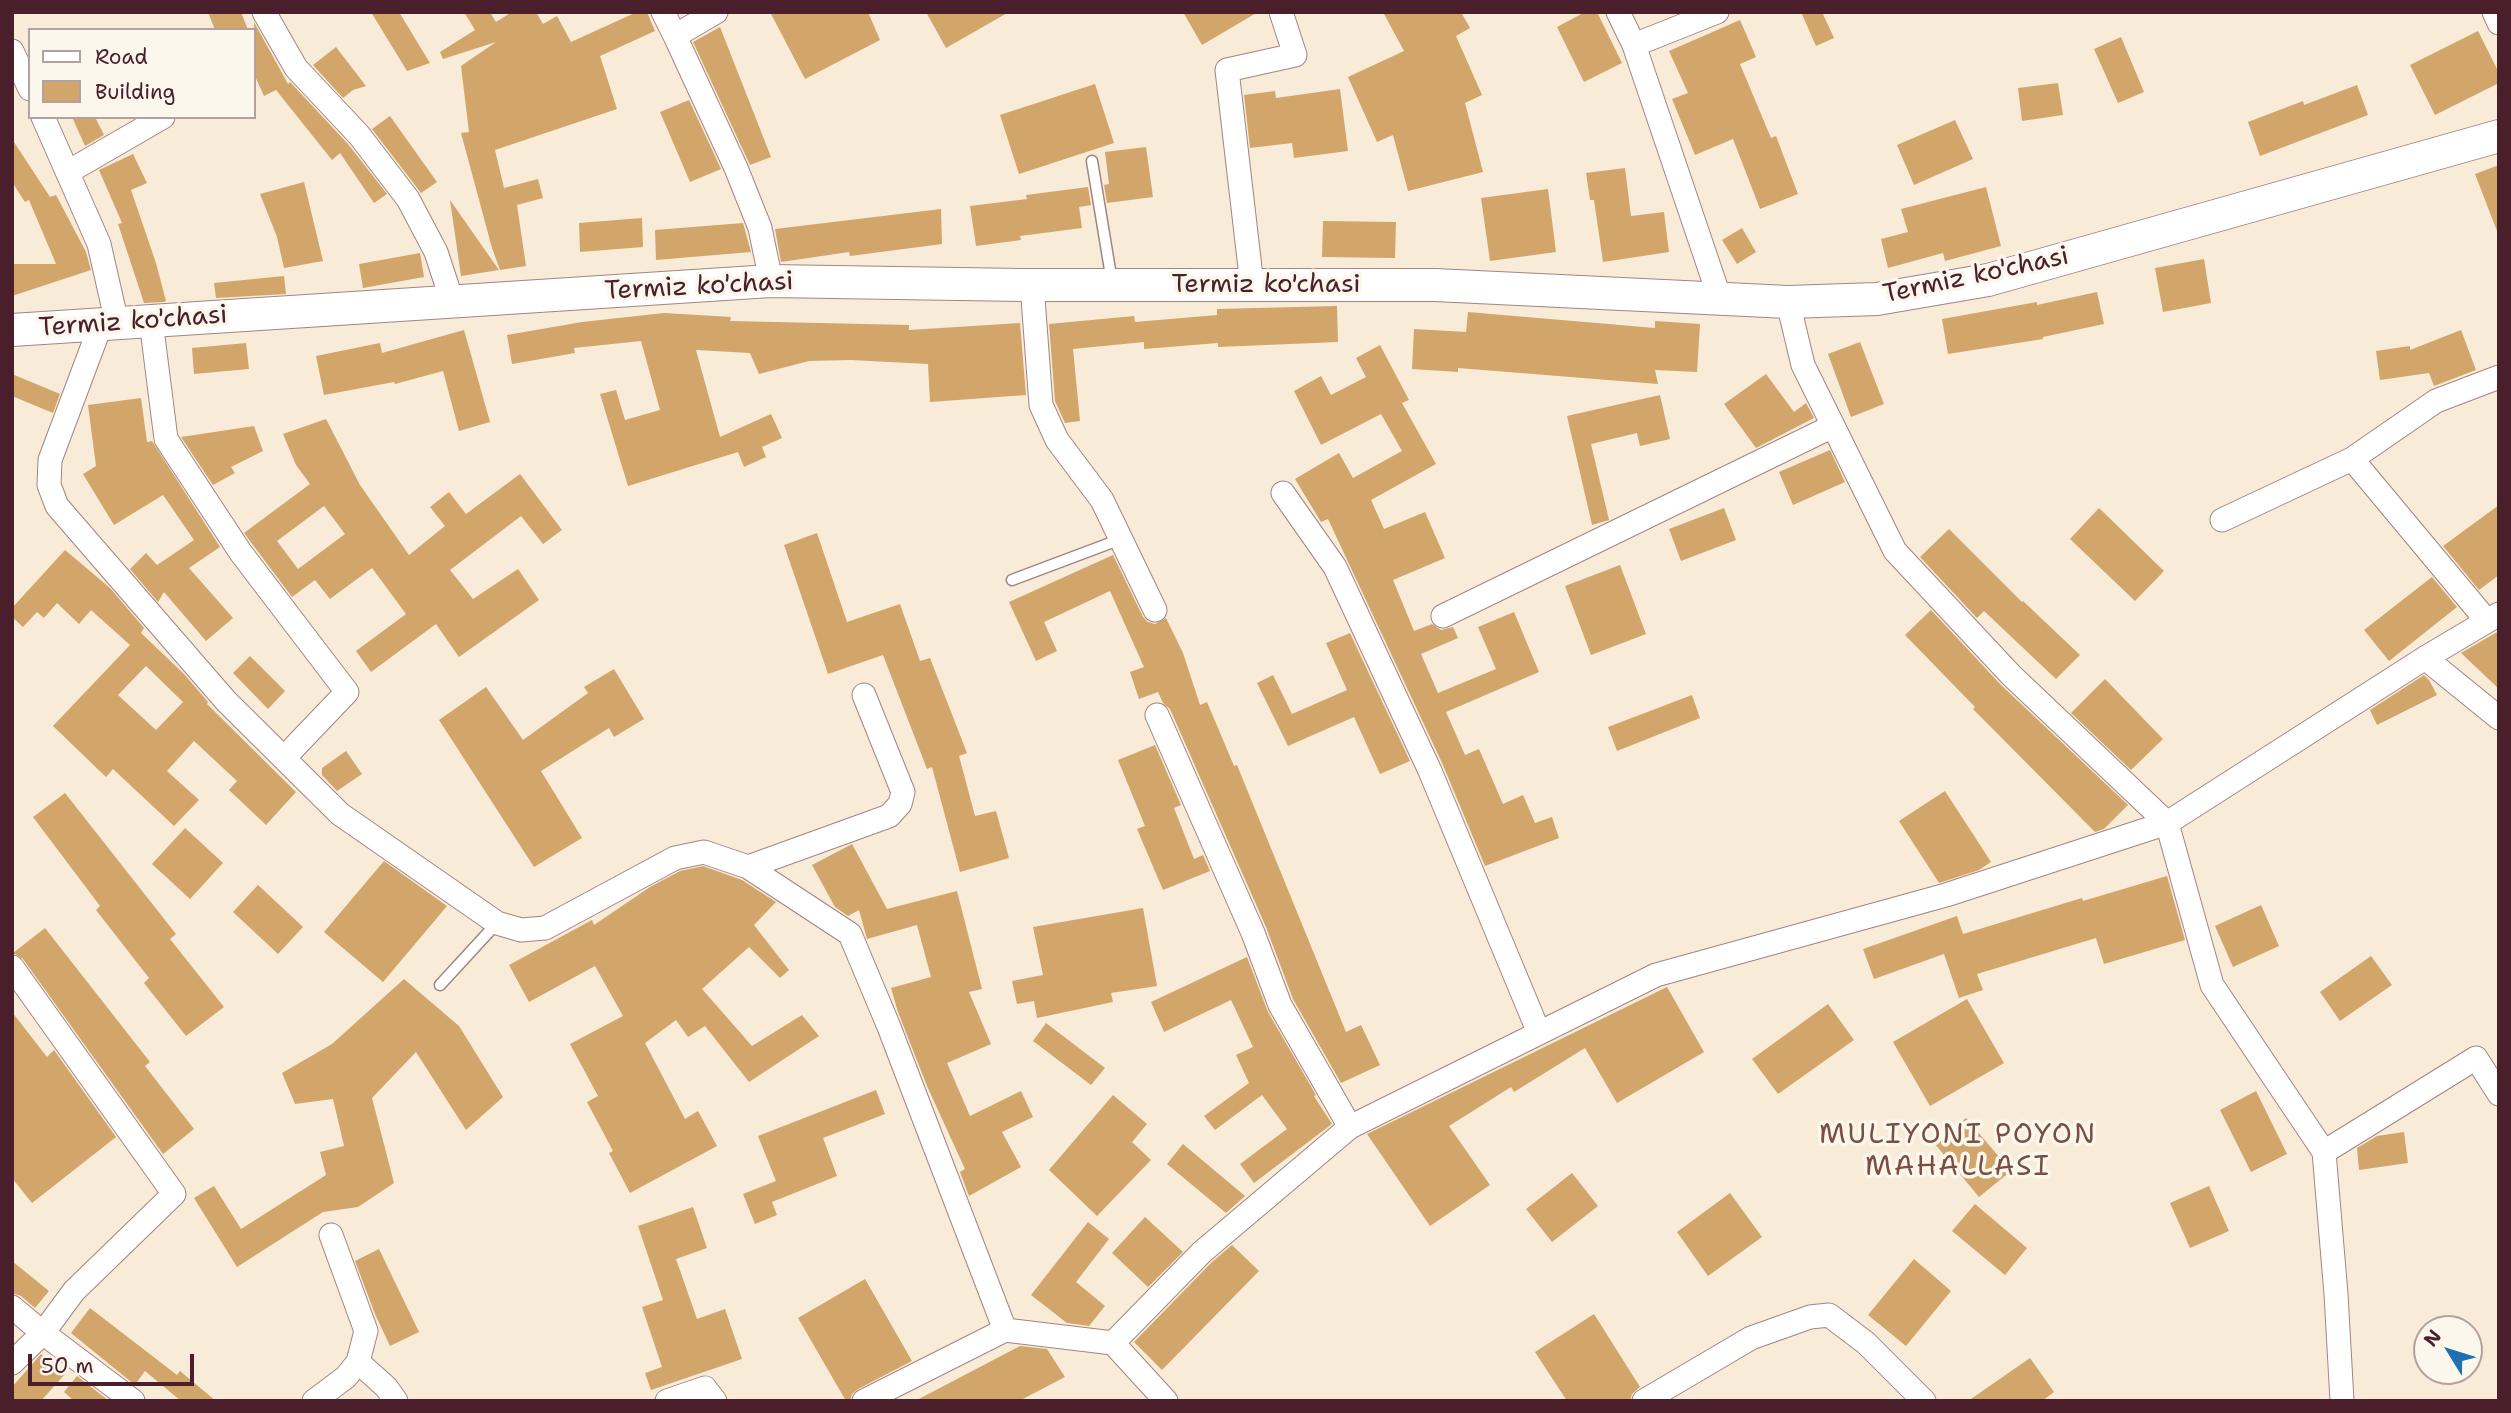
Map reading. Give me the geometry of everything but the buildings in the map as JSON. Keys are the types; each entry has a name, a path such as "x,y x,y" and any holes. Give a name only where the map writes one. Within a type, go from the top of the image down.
{"main road":[{"name":"Termiz ko'chasi","path":"12,330 771,281 1032,285 1435,285 1788,302 1877,299 1988,280 2499,136"}],"street":[{"path":"264,12 296,68 359,135 408,199 436,252 453,301"},
{"path":"663,12 736,168 760,228 771,281"},
{"path":"675,36 716,12"},
{"path":"1252,285 1227,70 1295,55 1281,12"},
{"path":"1618,12 1634,45 1720,299"},
{"path":"1634,45 1717,12"},
{"path":"2494,12 2499,23"},
{"path":"12,51 28,85"},
{"path":"44,119 99,244 109,324 50,460 49,485 57,506 226,701 340,814 497,923 521,930 545,928 675,858 704,852 748,867 850,934 889,1027 1005,1331"},
{"path":"68,172 160,119"},
{"path":"1032,285 1041,405 1057,439 1102,500 1155,610"},
{"path":"1788,302 1803,365 1895,551 2011,675 2167,823 2212,985 2324,1152 2342,1401"},
{"path":"151,321 166,439 241,553 347,692 284,758"},
{"path":"2222,520 2352,459 2436,401 2499,377"},
{"path":"1443,616 1833,425"},
{"path":"1114,1343 1202,1252 1350,1127 1656,975 1946,895 2167,823 2425,658 2493,618 2352,459"},
{"path":"1283,493 1335,567 1430,771 1539,1033"},
{"path":"2425,658 2499,718"},
{"path":"748,867 889,817 900,804 903,792 864,695"},
{"path":"1157,715 1253,933 1280,1005 1350,1127"},
{"path":"12,967 174,1194 74,1291 43,1333 12,1363"},
{"path":"2324,1152 2476,1058 2499,1094"},
{"path":"314,1401 346,1377 358,1362 366,1331 331,1235"},
{"path":"12,1307 133,1401"},
{"path":"1644,1401 1751,1338 1810,1317 1829,1315 1866,1343 1924,1401"},
{"path":"864,1401 1005,1331 1114,1343 1166,1401"},
{"path":"358,1362 386,1387 396,1401"},
{"path":"667,1401 705,1388 715,1401"}],"lane":[{"path":"1092,161 1112,285"},
{"path":"1012,580 1121,539"},
{"path":"439,985 497,923"}],"district":[{"name":"MULIYONI POYON MAHALLASI","path":"1958,1152"}]}
